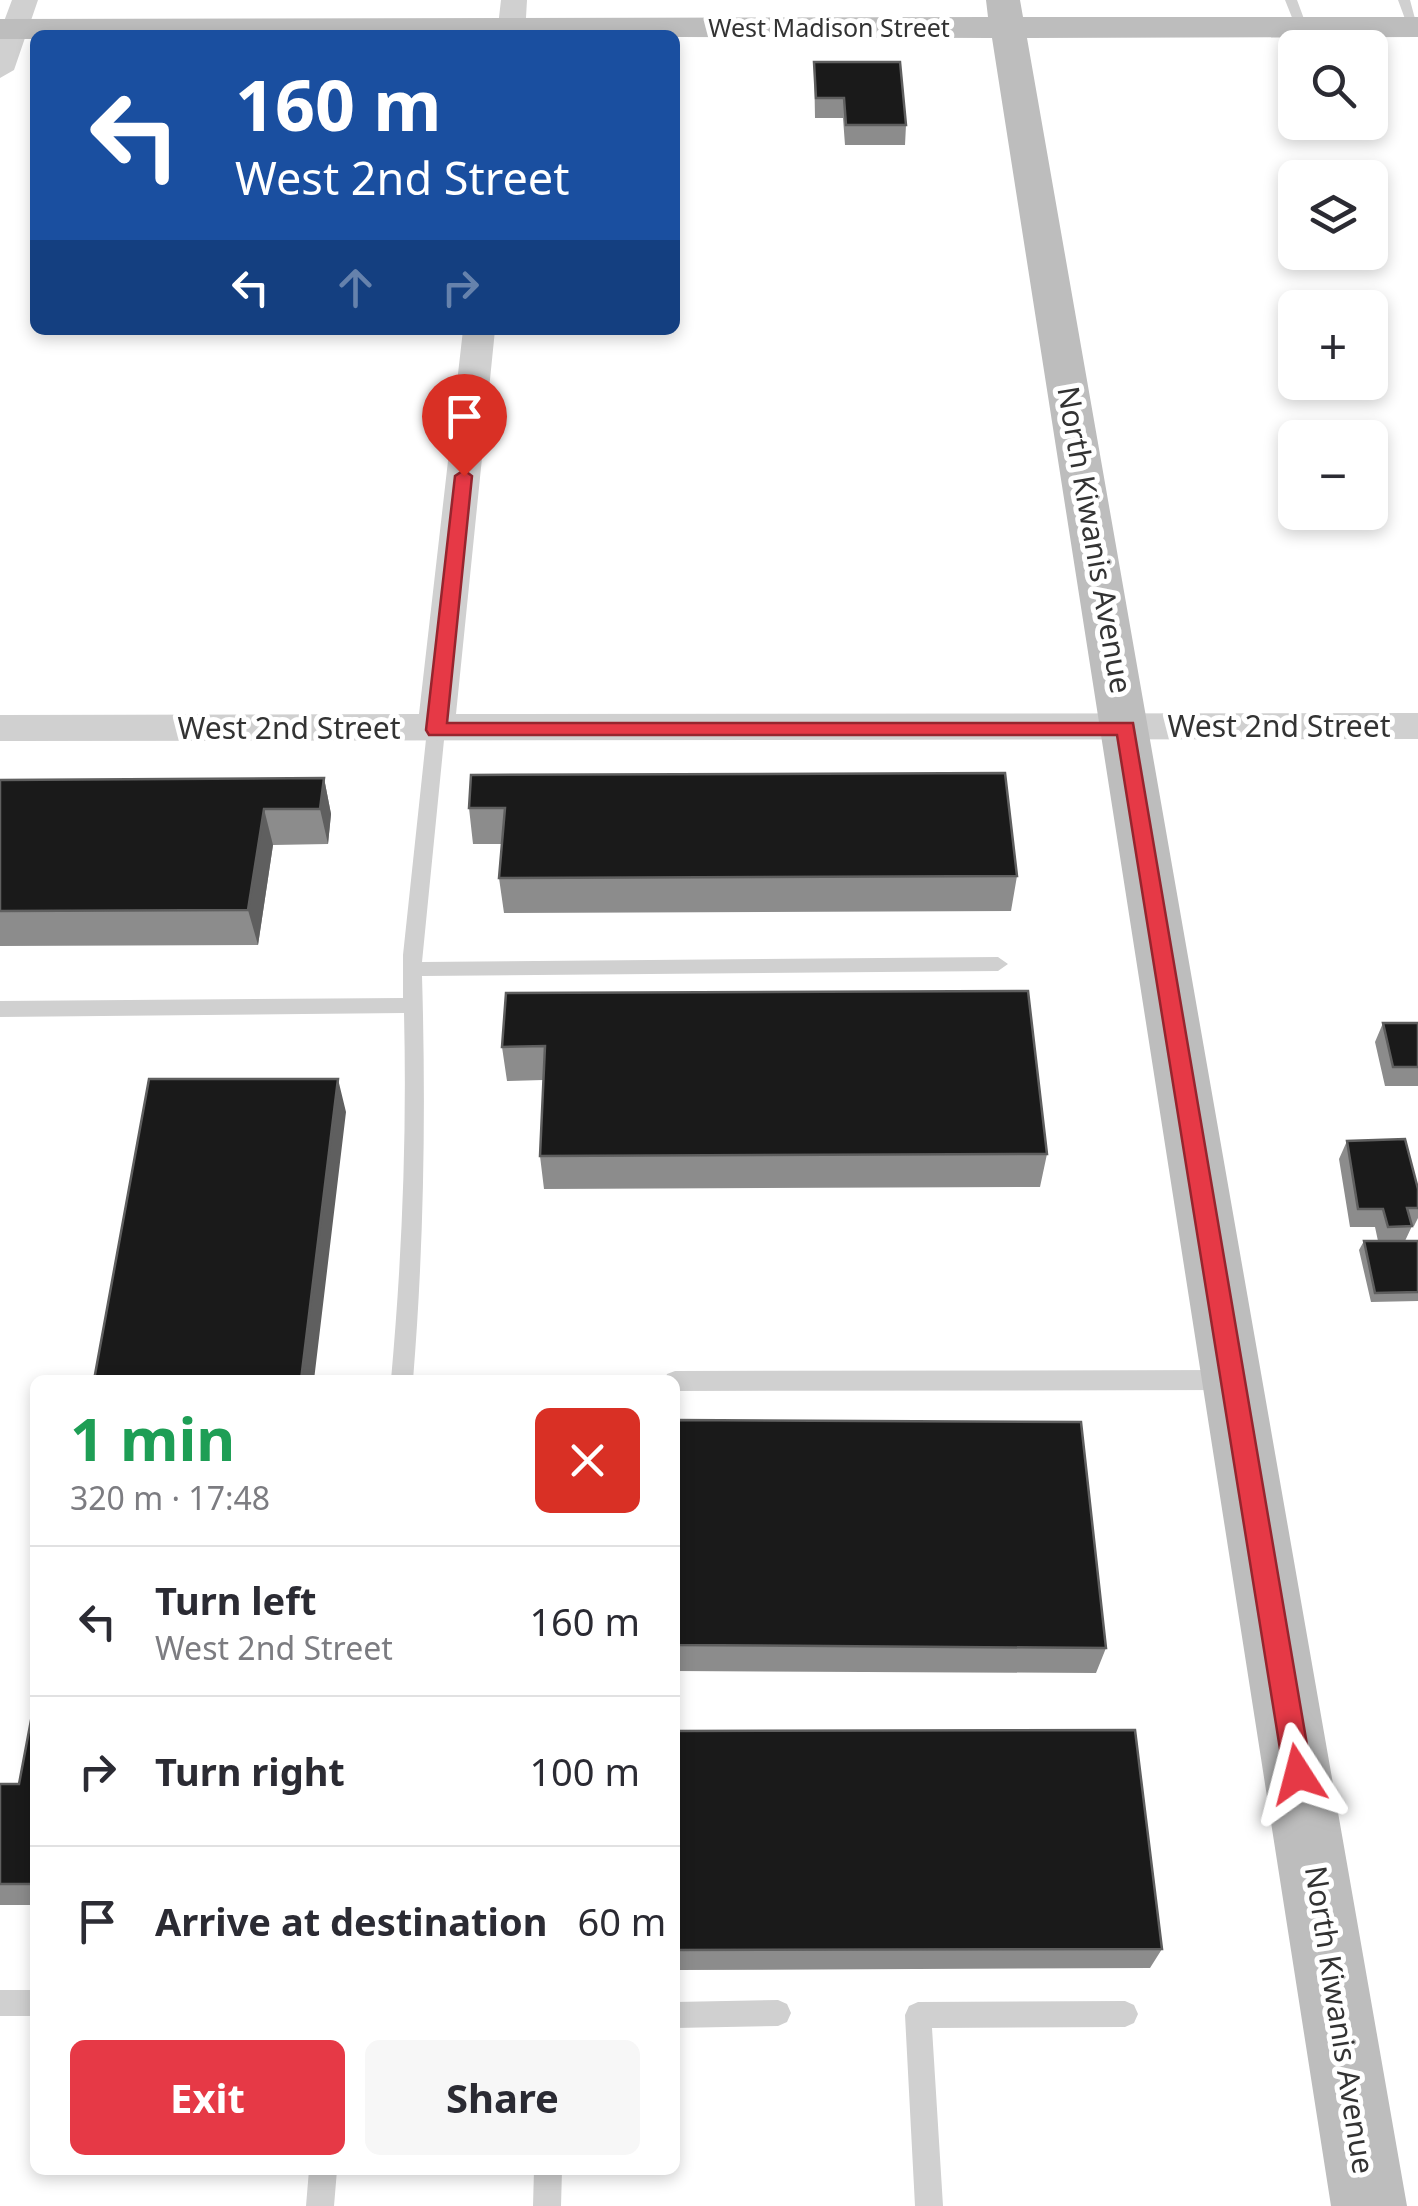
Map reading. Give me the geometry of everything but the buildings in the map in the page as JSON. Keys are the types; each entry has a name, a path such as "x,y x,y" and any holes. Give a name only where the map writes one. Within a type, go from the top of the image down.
{"main road":[{"name":"West Madison Street","path":"13,19 512,21 1006,14 1412,18"},
{"name":"North Kiwanis Avenue","path":"1006,14 1369,2206"}],"street":[{"path":"0,70 13,19"},
{"path":"436,730 478,335"},
{"name":"West 2nd Street","path":"0,728 1418,726"}],"lane":[{"path":"402,1375 412,1254 416,1111 413,969 436,730"},
{"path":"413,969 998,964"},
{"path":"0,1009 414,1005"},
{"path":"680,1381 1233,1380"},
{"path":"0,2003 30,2003"},
{"path":"680,2014 778,2013"},
{"path":"928,2206 918,2015 1125,2014"},
{"path":"320,2206 323,2175"},
{"path":"547,2206 548,2175"}],"route":[{"path":"464,476 436,730 1126,728 1298,1774"}]}
